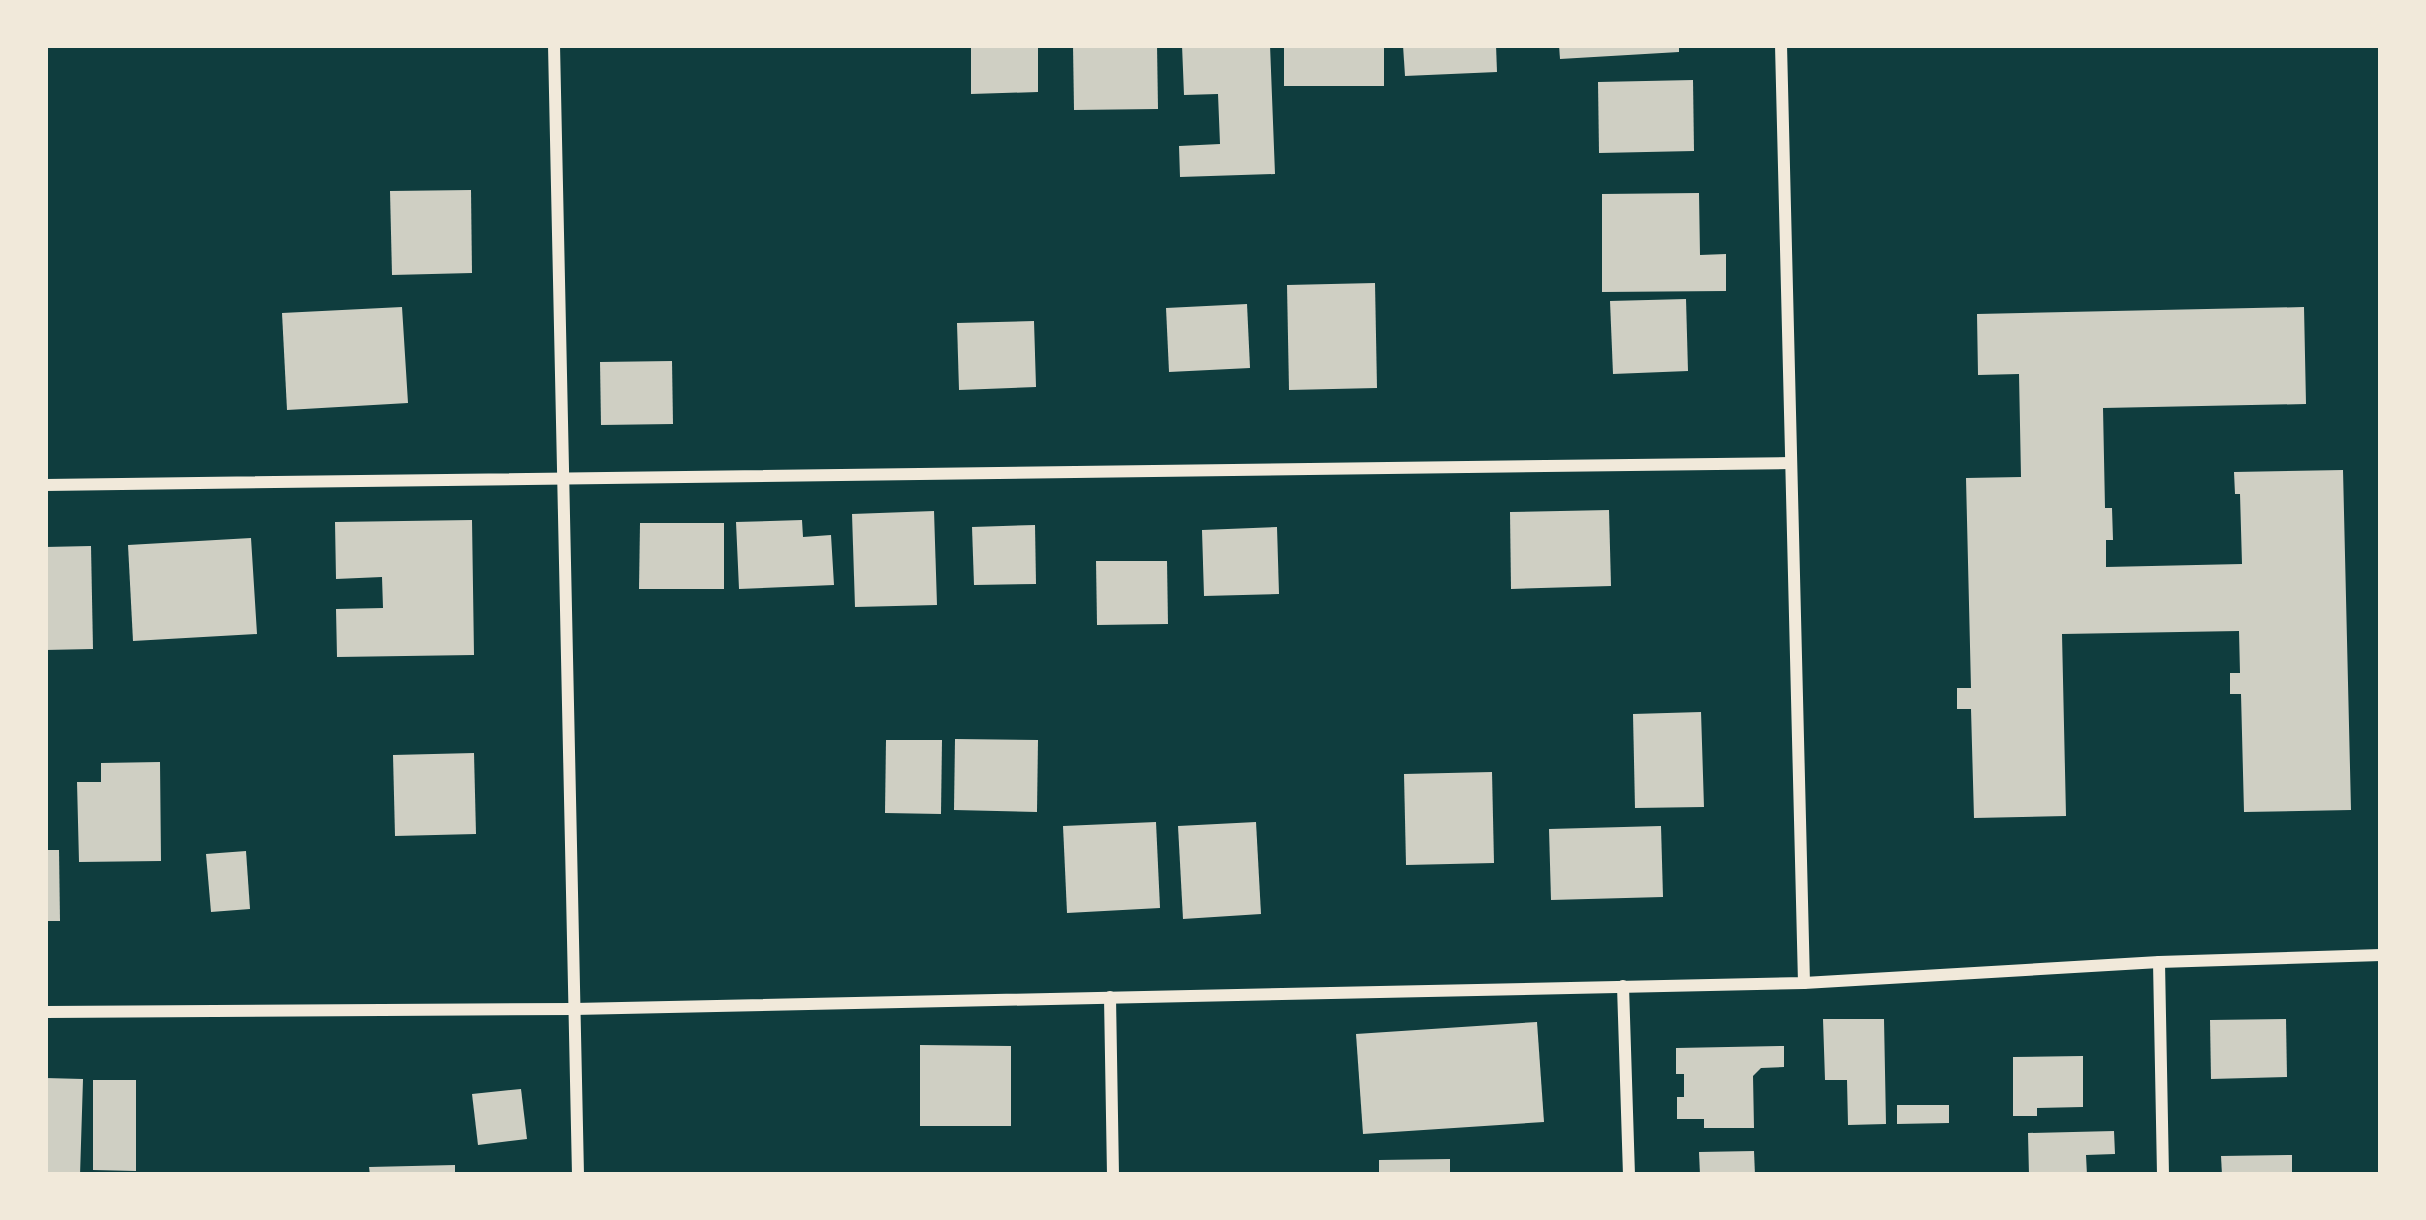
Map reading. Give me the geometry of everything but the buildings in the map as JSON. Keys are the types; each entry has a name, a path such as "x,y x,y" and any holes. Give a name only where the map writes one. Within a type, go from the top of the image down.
{"street":[{"path":"554,45 578,1175"},
{"path":"1781,45 1804,982"},
{"path":"45,485 1790,463"},
{"path":"45,1012 574,1009 1804,982 2381,955"},
{"path":"2159,962 2163,1175"},
{"path":"1623,986 1628,1175"},
{"path":"1110,998 1113,1175"}]}
